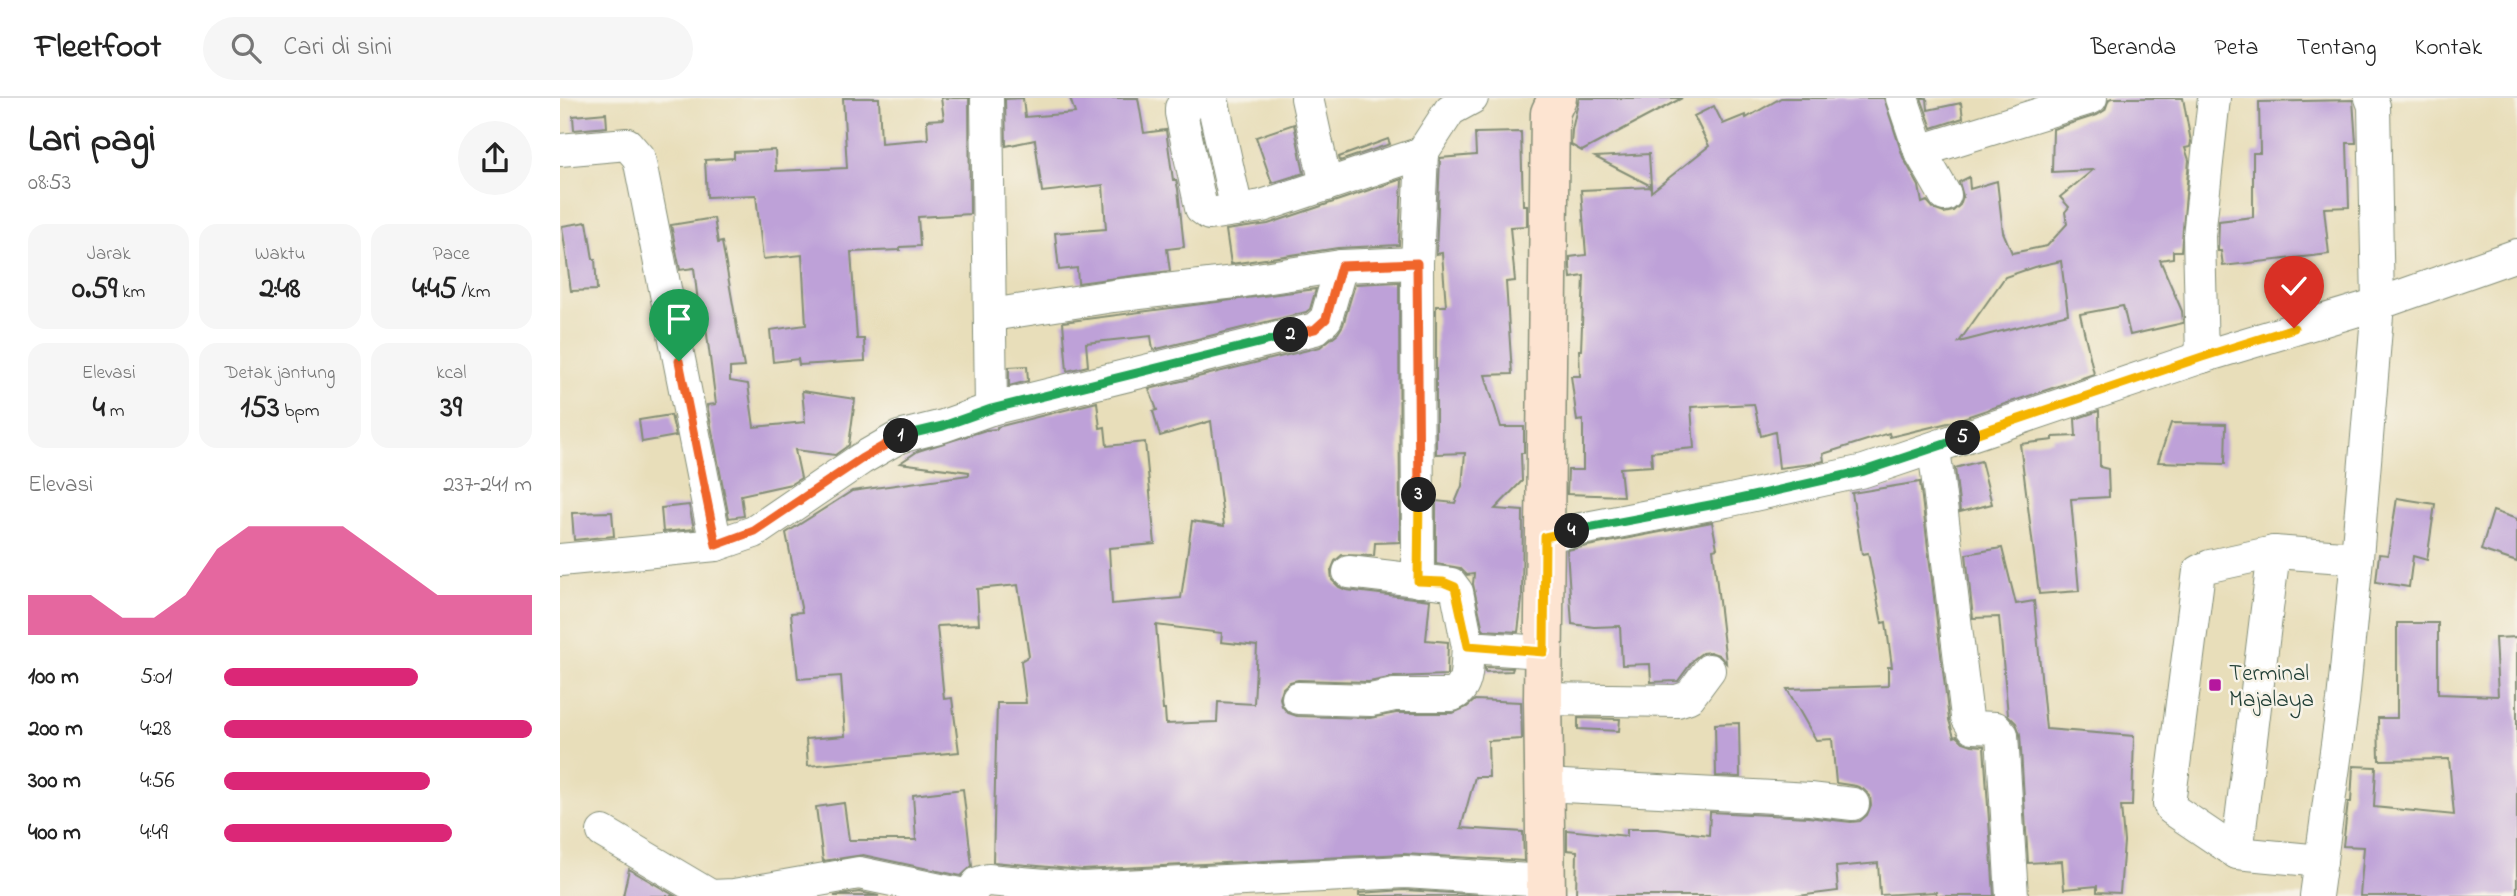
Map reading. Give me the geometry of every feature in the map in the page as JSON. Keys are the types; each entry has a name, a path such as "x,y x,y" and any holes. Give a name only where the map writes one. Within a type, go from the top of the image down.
{"street":[{"path":"987,98 991,409"},
{"path":"1211,98 1237,210 1262,206 1422,153"},
{"path":"1307,98 1326,185"},
{"path":"1418,581 1417,263 1422,153 1450,110 1472,98"},
{"path":"1902,98 1920,150 1945,195"},
{"path":"1920,150 2032,107 2091,98"},
{"path":"2202,357 2199,236 2214,98"},
{"path":"2316,896 2343,701 2378,304 2374,106 2371,98"},
{"path":"603,832 711,896 858,884 964,895 971,894 978,883 988,880 1082,888 1405,872 1546,888 1543,699 1549,103"},
{"path":"560,150 626,144 639,158 716,545"},
{"path":"1545,537 1726,502 1864,471 2202,357 2378,304 2517,255"},
{"path":"990,315 1341,266 1417,263"},
{"path":"560,559 716,545 754,531 861,459 899,437 943,426 991,409 1315,329 1326,319 1341,266"},
{"path":"1934,448 1967,717 1973,727 1996,728 2002,735 2012,896"},
{"path":"2321,861 2237,853 2174,811 2169,804 2197,575 2201,569 2274,552 2357,558"},
{"path":"2237,853 2274,552"},
{"path":"1298,698 1371,700 1394,695 1452,695 1465,685 1468,646 1455,587 1443,582 1349,572"},
{"path":"1468,646 1544,652"},
{"path":"1543,699 1677,701 1689,697 1709,670"},
{"path":"1545,785 1810,799 1853,804"}],"building":[{"path":"843,98 879,98 881,143 928,139 927,120 944,119 941,98 969,98 970,214 918,217 920,246 900,247 900,250 851,252 857,339 864,339 865,361 799,365 798,359 773,362 770,330 806,325 802,255 763,259 756,195 707,197 705,160 734,158 734,152 775,150 776,171 847,168"},
{"path":"1023,98 1025,117 1075,113 1070,98 1138,98 1144,133 1166,130 1173,180 1176,180 1178,189 1184,247 1167,249 1170,271 1078,283 1077,268 1059,270 1055,233 1106,229 1103,185 1042,192 1035,140 1006,146 1005,99"},
{"path":"1579,98 1682,98 1582,151 1571,145"},
{"path":"1781,98 1884,98 1903,157 1919,186 1922,203 1927,201 1935,210 1944,213 1953,211 1960,205 1963,196 1959,182 1969,177 1970,189 1997,181 2003,232 2012,253 2047,246 2067,224 2065,212 2069,207 2060,197 2093,170 2052,172 2053,129 2097,115 2105,110 2112,98 2183,98 2191,142 2190,147 2185,148 2189,160 2181,251 2173,251 2173,258 2160,260 2182,311 2183,323 2130,335 2123,306 2080,314 2094,374 1948,423 1890,437 1889,433 1823,454 1824,461 1811,464 1779,468 1775,432 1761,436 1754,404 1691,407 1694,448 1651,452 1652,466 1620,468 1623,496 1567,494 1568,470 1583,470 1583,420 1577,421 1571,376 1580,376 1584,276 1571,278 1570,267 1570,257 1586,255 1581,190 1651,187 1651,192 1709,146 1694,116 1714,106 1723,124 1745,115 1746,118","holes":["2061,261 2068,314 1959,342 2005,277 2034,267"]},
{"path":"1921,98 1927,98 1928,110 1961,103 1963,118 1932,128"},
{"path":"2353,100 2356,143 2347,143 2349,207 2324,208 2329,254 2223,266 2221,251 2218,251 2219,221 2253,217 2253,153 2260,153 2259,102"},
{"path":"606,113 607,127 574,130 573,116"},
{"path":"1294,124 1304,173 1272,183 1256,137"},
{"path":"1521,132 1523,205 1527,205 1527,226 1510,227 1515,281 1506,282 1512,374 1485,375 1501,427 1524,427 1522,481 1495,509 1523,511 1522,599 1518,632 1483,630 1473,584 1474,574 1467,575 1460,568 1436,564 1436,501 1455,503 1462,486 1465,453 1436,454 1436,306 1446,306 1442,253 1436,254 1440,158 1476,155 1475,133"},
{"path":"1388,139 1390,144 1340,161 1339,157"},
{"path":"1649,154 1651,186 1595,157"},
{"path":"1402,179 1399,245 1338,248 1231,264 1226,230 1268,224"},
{"path":"714,218 718,243 722,242 744,367 730,368 730,381 748,384 754,427 805,422 802,391 855,399 849,445 835,455 795,450 801,478 791,484 741,495 744,516 729,518 707,405 716,404 705,319 700,320 694,268 680,270 671,225"},
{"path":"587,222 595,259 597,290 571,291 562,226"},
{"path":"1399,282 1400,542 1375,543 1374,556 1342,555 1335,561 1331,571 1332,580 1346,590 1430,600 1426,640 1448,642 1447,675 1394,677 1369,682 1298,680 1283,688 1280,698 1282,706 1288,713 1297,716 1370,718 1396,713 1453,713 1475,700 1521,702 1522,739 1488,741 1489,777 1475,777 1461,828 1523,832 1524,861 1404,854 1082,870 993,862 997,703 1026,703 1021,661 1029,656 1018,585 977,589 979,624 937,626 944,699 952,698 959,752 808,766 806,739 845,736 841,676 798,679 791,613 802,612 786,533 852,491 969,475 969,472 900,463 918,451 986,430 1097,402 1100,428 1105,427 1107,446 1145,442 1155,544 1109,548 1112,604 1181,598 1192,521 1224,526 1211,421 1160,436 1153,411 1157,410 1149,389 1320,347 1338,333 1343,325 1355,284","holes":["1156,625 1222,633 1221,642 1257,646 1254,704 1218,702 1217,722 1166,724"]},
{"path":"1316,289 1310,309 1306,312 1153,350 1151,336 1086,343 1088,366 1067,371 1063,322"},
{"path":"1027,366 1028,381 1009,386 1009,367"},
{"path":"2099,411 2100,467 2108,469 2109,497 2071,499 2079,591 2039,594 2020,444 2053,440 2053,437 2076,436 2075,419"},
{"path":"671,415 676,436 642,442 639,420"},
{"path":"2171,423 2226,424 2225,464 2158,462"},
{"path":"1981,461 1992,504 1960,512 1955,468"},
{"path":"1920,482 1949,720 1954,737 1957,736 1972,745 1984,746 1994,896 1937,896 1936,892 1880,895 1878,863 1836,867 1838,891 1798,896 1576,896 1577,851 1567,850 1567,830 1627,836 1627,829 1657,829 1709,835 1710,812 1851,822 1860,821 1867,815 1871,805 1870,796 1856,786 1836,783 1832,739 1816,740 1787,689 1888,686 1888,667 1892,667 1886,622 1882,623 1868,553 1862,554 1852,493"},
{"path":"2397,498 2435,504 2427,560 2413,556 2409,587 2376,582 2379,554 2388,555"},
{"path":"689,505 694,529 663,532 661,508"},
{"path":"2493,511 2517,519 2517,562 2481,550"},
{"path":"612,512 614,536 574,540 572,513"},
{"path":"1712,522 1717,548 1713,549 1726,663 1719,655 1702,653 1694,659 1678,681 1651,682 1650,664 1622,665 1620,626 1572,624 1567,550"},
{"path":"2002,548 2016,604 2034,601 2046,729 2134,736 2132,806 2121,806 2124,842 2120,893 2097,892 2097,886 2064,889 2062,861 2028,863 2020,734 2016,723 2008,715 1999,617 1973,618 1966,554"},
{"path":"2397,623 2438,623 2438,694 2498,696 2495,638 2517,637 2517,896 2360,896 2364,847 2343,846 2348,802 2351,802 2353,766 2376,767 2374,807 2454,815 2449,759 2379,760 2378,718 2397,718"},
{"path":"1485,667 1513,668 1512,671 1485,672"},
{"path":"1578,718 1620,719 1619,731 1578,729"},
{"path":"1739,723 1740,777 1716,776 1715,724"},
{"path":"963,789 972,866 961,876 863,855 823,861 816,807 844,803 849,840 916,840 913,795"},
{"path":"629,869 675,896 623,896"},
{"path":"1405,890 1482,896 1359,896 1359,893"},
{"path":"859,892 879,896 834,896"}],"place":[{"name":"Terminal Majalaya","path":"2215,685"}],"route":[{"path":"679,361 716,545 754,531 861,459 899,437 943,426 991,409 1315,329 1326,319 1341,266 1417,263 1418,581 1443,582 1455,587 1468,646 1544,652 1545,537 1726,502 1864,471 2294,328"}]}
